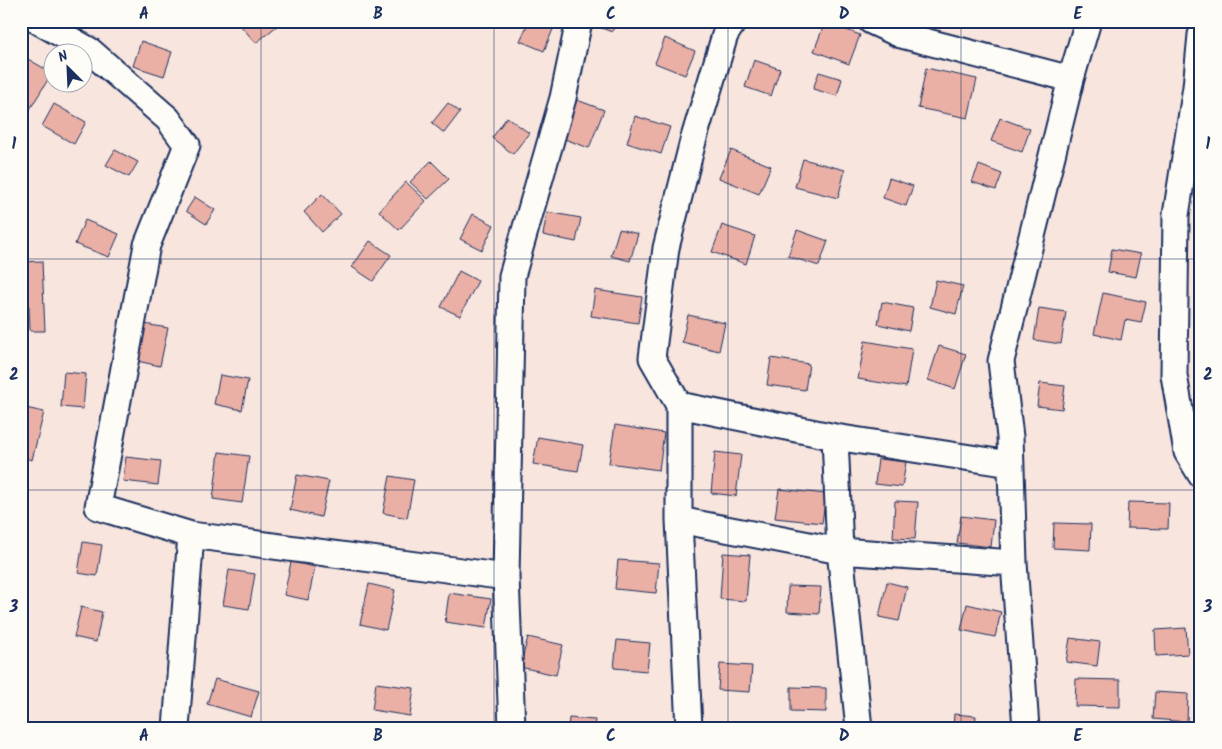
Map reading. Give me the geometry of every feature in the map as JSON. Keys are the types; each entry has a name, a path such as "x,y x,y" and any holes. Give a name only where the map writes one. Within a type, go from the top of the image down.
{"street":[{"path":"38,21 89,50 168,119 187,145 147,245 98,507 191,535 506,577"},
{"path":"512,728 506,577 512,276 563,98 579,21"},
{"path":"689,728 679,520 679,405 652,358 666,248 693,141 725,35 734,21"},
{"path":"871,21 901,35 1071,79"},
{"path":"1026,728 1014,563 1010,437 1002,361 1071,79 1088,21"},
{"path":"1201,35 1196,87 1176,214 1174,375 1187,452 1201,475"},
{"path":"679,405 835,437 1010,464"},
{"path":"835,437 840,551 859,728"},
{"path":"679,520 840,551 1014,563"},
{"path":"176,728 191,535"}],"building":[{"path":"244,21 283,21 256,43 240,25"},
{"path":"529,21 556,22 544,51 520,41"},
{"path":"592,21 617,21 612,32 591,24"},
{"path":"825,22 860,35 849,64 814,51"},
{"path":"665,38 695,51 685,75 655,63"},
{"path":"141,41 172,52 164,76 133,66"},
{"path":"28,59 42,67 42,89 27,114 21,111 21,71"},
{"path":"754,60 780,69 771,96 745,87"},
{"path":"926,68 977,79 968,118 918,108"},
{"path":"819,72 842,79 837,96 813,89"},
{"path":"577,100 604,110 589,148 562,138"},
{"path":"448,103 460,112 444,133 432,123"},
{"path":"54,104 86,122 74,144 42,126"},
{"path":"635,116 670,127 661,154 627,143"},
{"path":"507,117 529,133 513,154 492,138"},
{"path":"1000,118 1030,129 1022,152 991,141"},
{"path":"115,150 138,162 129,177 106,165"},
{"path":"731,150 771,166 759,194 719,178"},
{"path":"803,159 845,170 838,198 795,187"},
{"path":"431,161 449,179 428,199 410,182"},
{"path":"979,165 1002,174 996,190 972,182"},
{"path":"889,178 913,186 906,206 883,198"},
{"path":"406,182 426,201 399,230 379,211"},
{"path":"322,194 341,214 322,232 304,212"},
{"path":"195,197 215,210 206,224 186,211"},
{"path":"547,212 581,218 576,242 543,235"},
{"path":"473,214 494,225 482,250 460,239"},
{"path":"85,220 119,234 109,257 75,244"},
{"path":"722,225 755,236 746,264 712,252"},
{"path":"619,229 638,234 630,261 611,256"},
{"path":"797,230 828,241 819,266 788,256"},
{"path":"370,241 391,255 373,281 352,267"},
{"path":"1112,249 1141,254 1136,277 1108,272"},
{"path":"42,261 45,331 30,331 29,306 21,306 21,262"},
{"path":"459,271 478,281 460,316 441,307"},
{"path":"936,280 963,286 956,314 930,307"},
{"path":"595,290 642,297 638,323 591,316"},
{"path":"1103,293 1146,302 1141,323 1125,320 1121,340 1094,334"},
{"path":"882,302 913,308 909,331 878,324"},
{"path":"1039,308 1066,312 1061,344 1034,340"},
{"path":"688,315 725,323 719,351 682,342"},
{"path":"144,324 168,328 160,366 137,361"},
{"path":"865,341 912,349 906,387 858,379"},
{"path":"939,346 966,354 955,389 928,380"},
{"path":"771,358 809,364 805,390 767,385"},
{"path":"64,372 86,374 83,409 61,407"},
{"path":"220,375 248,380 242,410 214,404"},
{"path":"1040,383 1065,386 1062,409 1037,406"},
{"path":"21,407 44,412 32,460 21,457"},
{"path":"615,425 664,433 659,470 609,463"},
{"path":"538,437 583,445 578,471 533,464"},
{"path":"219,452 249,456 242,503 213,499"},
{"path":"715,452 741,455 736,496 711,493"},
{"path":"126,457 161,461 158,485 123,481"},
{"path":"878,459 906,462 902,487 875,484"},
{"path":"297,475 329,481 321,517 290,510"},
{"path":"390,476 414,480 407,518 383,513"},
{"path":"779,489 826,494 822,523 775,518"},
{"path":"895,501 918,502 915,539 893,538"},
{"path":"1128,502 1169,503 1168,529 1127,528"},
{"path":"961,516 994,520 991,547 957,543"},
{"path":"1054,523 1091,524 1090,550 1053,548"},
{"path":"83,542 102,545 97,576 78,573"},
{"path":"723,553 750,555 746,601 720,599"},
{"path":"618,560 659,563 656,593 615,589"},
{"path":"291,562 315,567 308,600 284,595"},
{"path":"229,570 255,574 249,609 223,605"},
{"path":"887,582 907,587 899,621 879,617"},
{"path":"369,584 395,590 386,630 360,624"},
{"path":"788,586 821,587 819,614 787,612"},
{"path":"449,593 491,599 486,628 445,622"},
{"path":"967,604 1001,612 995,637 961,630"},
{"path":"81,607 102,612 96,642 74,637"},
{"path":"1186,628 1188,654 1156,656 1155,630"},
{"path":"528,637 563,645 556,675 520,667"},
{"path":"1070,638 1100,642 1097,666 1066,662"},
{"path":"617,640 650,643 647,671 614,668"},
{"path":"720,664 752,666 750,692 718,690"},
{"path":"215,679 259,691 251,717 207,704"},
{"path":"1076,679 1120,680 1120,707 1075,706"},
{"path":"376,683 414,688 410,716 372,710"},
{"path":"791,687 826,688 826,712 791,711"},
{"path":"1155,692 1188,694 1187,722 1153,719"},
{"path":"954,714 976,716 975,728 953,728"},
{"path":"569,718 595,720 594,728 568,728"}]}
